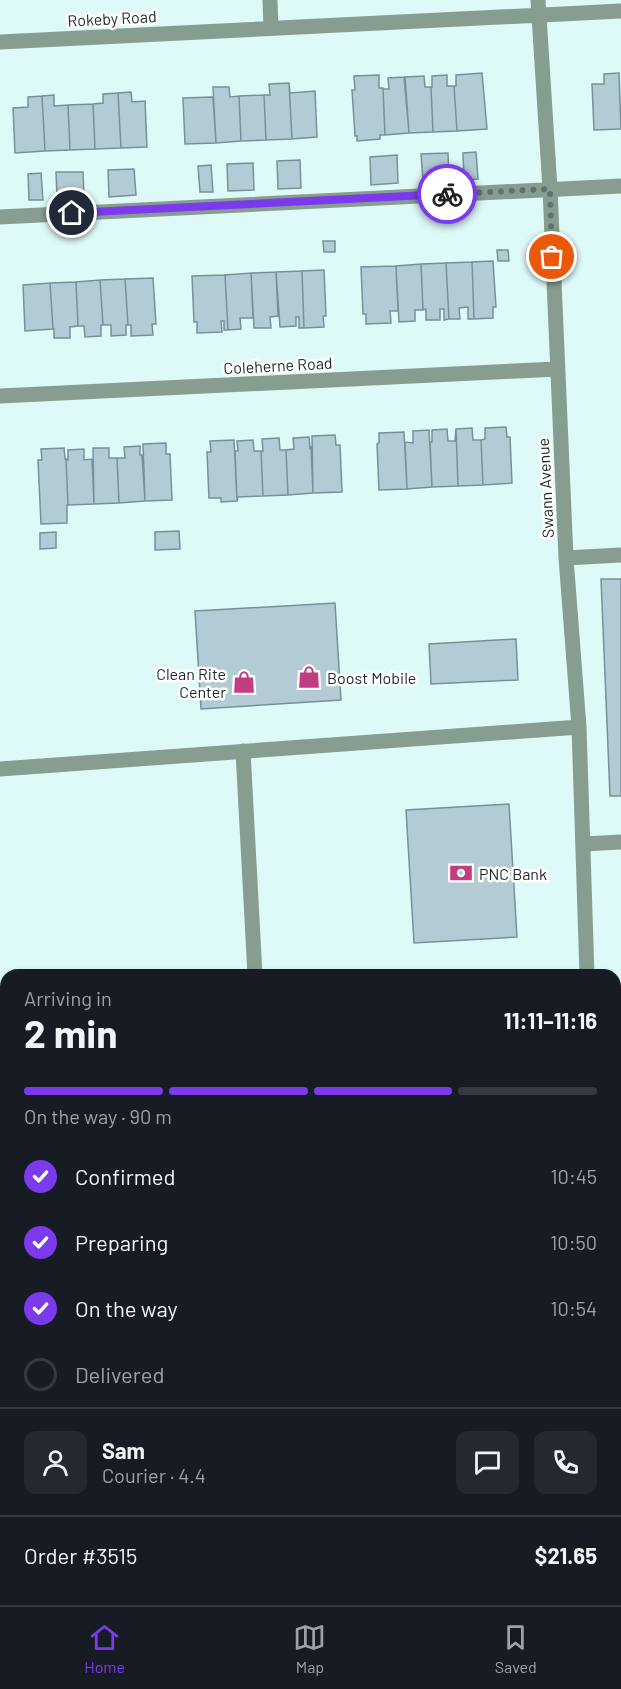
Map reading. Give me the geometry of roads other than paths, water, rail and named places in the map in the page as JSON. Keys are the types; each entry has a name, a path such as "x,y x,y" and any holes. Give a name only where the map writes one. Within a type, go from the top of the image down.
{"street":[{"path":"270,0 271,28"},
{"name":"Rokeby Road","path":"0,42 271,28 539,7 621,11"},
{"name":"Swann Avenue","path":"539,7 550,189 566,558 579,727 587,969"},
{"path":"0,217 621,186"},
{"name":"Coleherne Road","path":"0,396 558,369"},
{"path":"566,558 621,555"},
{"path":"0,769 579,727"},
{"path":"243,751 255,969"},
{"path":"584,844 621,842"}],"place":[{"name":"Boost Mobile","path":"309,677"},
{"name":"Clean Rite Center","path":"244,682"},
{"name":"PNC Bank","path":"461,873"}]}
